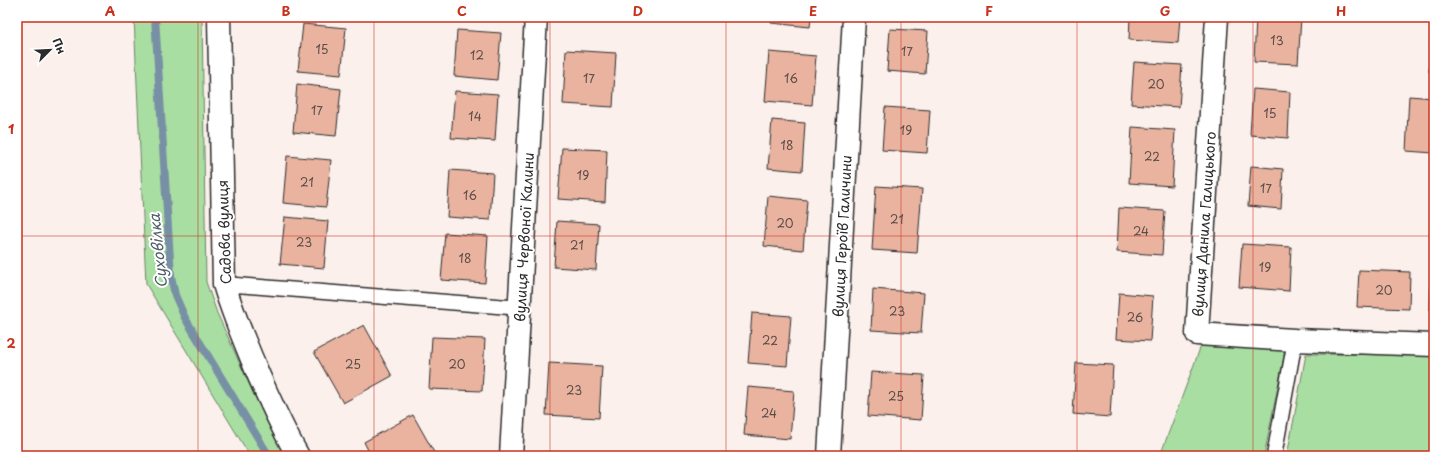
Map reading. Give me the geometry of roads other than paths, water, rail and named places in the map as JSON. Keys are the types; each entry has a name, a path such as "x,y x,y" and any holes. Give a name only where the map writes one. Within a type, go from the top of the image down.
{"street":[{"name":"Садова вулиця","path":"219,17 224,284 231,309 246,345 265,389 298,456"},
{"name":"вулиця Червоної Калини","path":"511,456 536,17"},
{"name":"вулиця Героїв Галичини","path":"829,456 854,17"},
{"name":"вулиця Данила Галицького","path":"1217,17 1197,334 1295,340"},
{"path":"1295,340 1434,345"}],"lane":[{"path":"224,284 520,308"},
{"path":"1274,456 1295,340"}],"waterway":[{"name":"Суховілка","path":"155,17 171,276 175,295 185,318 269,456"}]}
